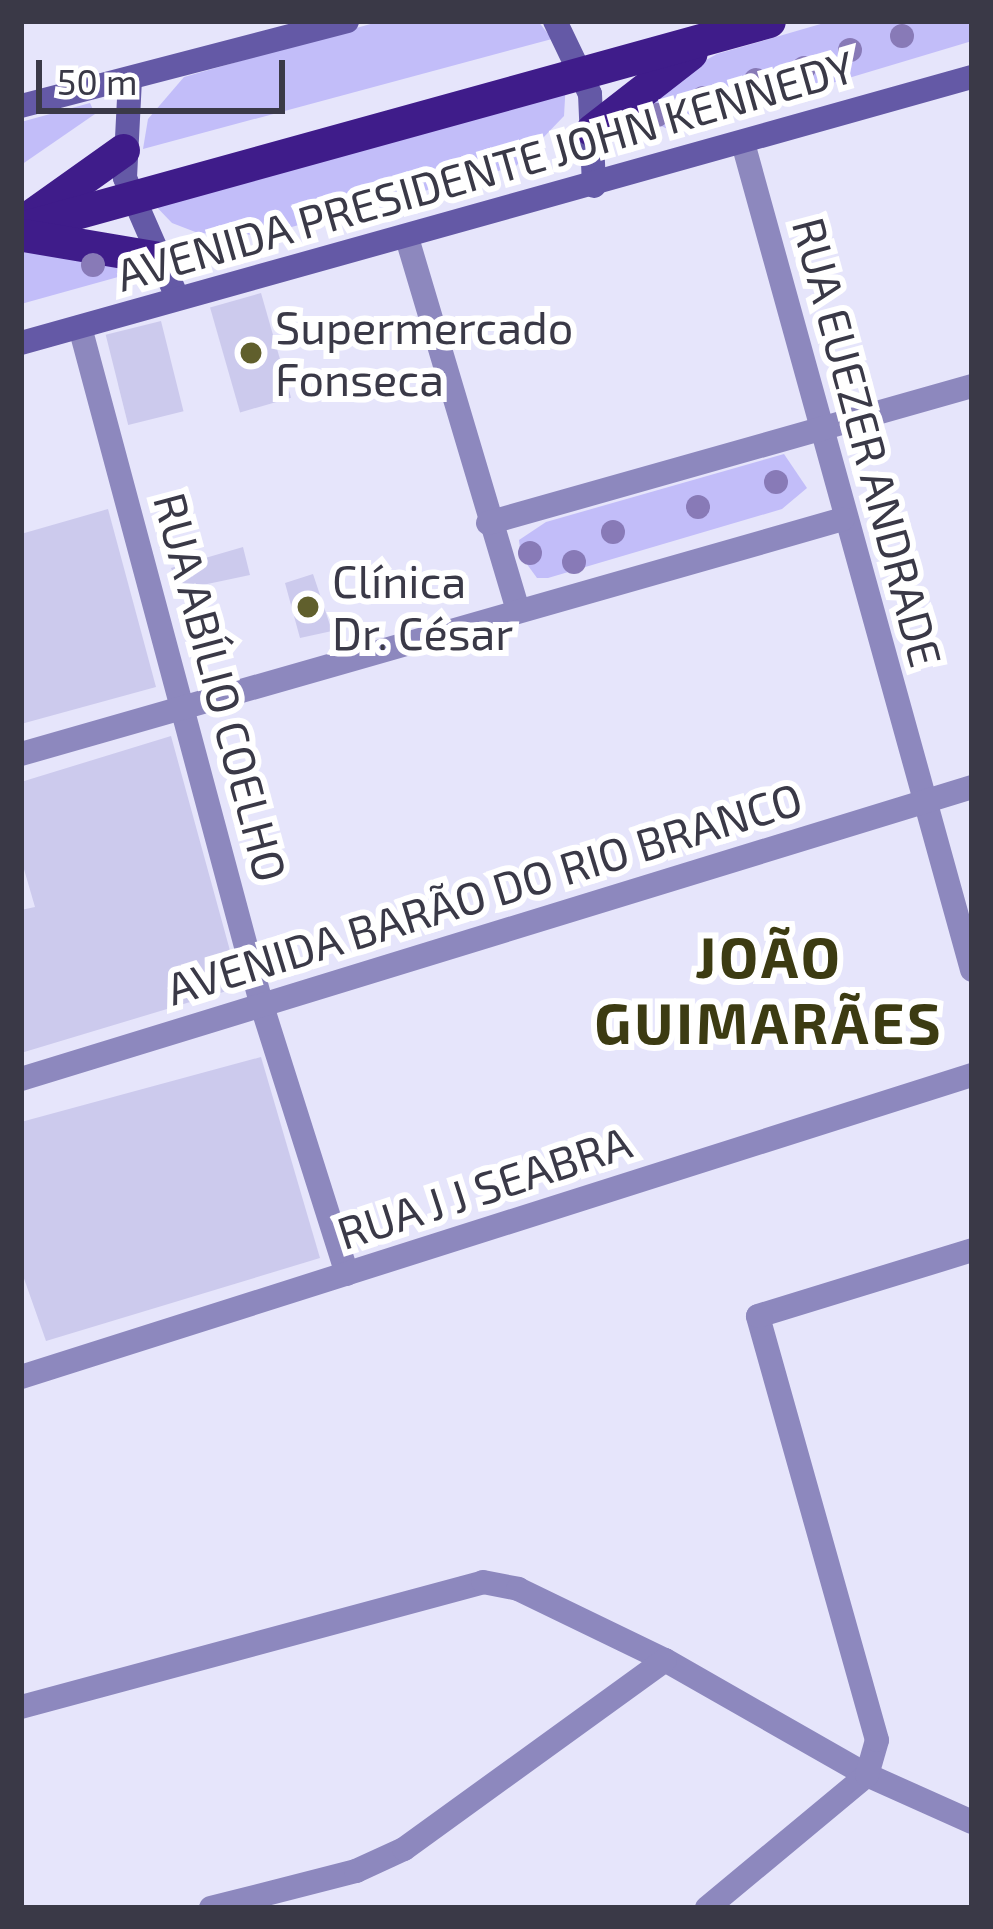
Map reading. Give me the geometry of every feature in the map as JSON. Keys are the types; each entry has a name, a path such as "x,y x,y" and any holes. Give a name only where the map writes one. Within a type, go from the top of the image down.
{"highway":[{"path":"696,21 736,31"},
{"path":"21,228 769,21"},
{"path":"592,130 672,63 736,31"},
{"path":"21,228 123,151"},
{"path":"21,228 159,258"}],"main road":[{"path":"21,106 347,21"},
{"path":"555,21 584,71 594,186"},
{"name":"AVENIDA PRESIDENTE JOHN KENNEDY","path":"21,344 972,77"},
{"path":"130,79 123,151 130,198 177,297"}],"street":[{"name":"RUA EUEZER ANDRADE","path":"743,143 843,519 972,970"},
{"path":"407,238 488,524 518,610"},
{"name":"RUA ABÍLIO COELHO","path":"80,327 262,1006 347,1274"},
{"path":"488,524 821,425 972,386"},
{"path":"21,754 843,519"},
{"name":"AVENIDA BARÃO DO RIO BRANCO","path":"21,1078 972,787"},
{"name":"RUA J J SEABRA","path":"21,1377 972,1076"},
{"path":"707,1908 867,1774 875,1719 758,1316 972,1250"},
{"path":"21,1707 471,1583 518,1589 665,1660 867,1774 972,1822"},
{"path":"211,1908 356,1871 404,1849 665,1660"}],"shaded area":[{"path":"381,21 538,21 552,39 143,149 148,119 184,77"},
{"path":"831,21 972,21 972,41 672,131 629,111 651,90 717,54"},
{"path":"566,81 564,116 516,166 262,235 198,233 172,223 148,198"},
{"path":"90,103 95,114 21,165 21,122"},
{"path":"46,247 139,261 136,272 21,304 21,253"},
{"path":"784,454 807,488 782,509 548,578 537,578 521,556 519,540 546,522"}],"building":[{"name":"Supermercado Fonseca","path":"261,293 291,398 240,412 210,308"},
{"path":"161,321 183,411 128,425 106,335"},
{"path":"108,509 156,687 21,724 21,534"},
{"path":"243,547 250,575 179,590 171,568"},
{"name":"Clínica Dr. César","path":"313,574 332,631 300,638 285,583"},
{"path":"171,736 240,987 21,1053 21,910 35,907 21,859 21,782"},
{"path":"261,1057 320,1258 46,1341 21,1270 21,1122"}],"place":[{"name":"Supermercado Fonseca","path":"251,353"},
{"name":"Clínica Dr. César","path":"308,607"}],"district":[{"name":"JOÃO GUIMARÃES","path":"769,989"}]}
